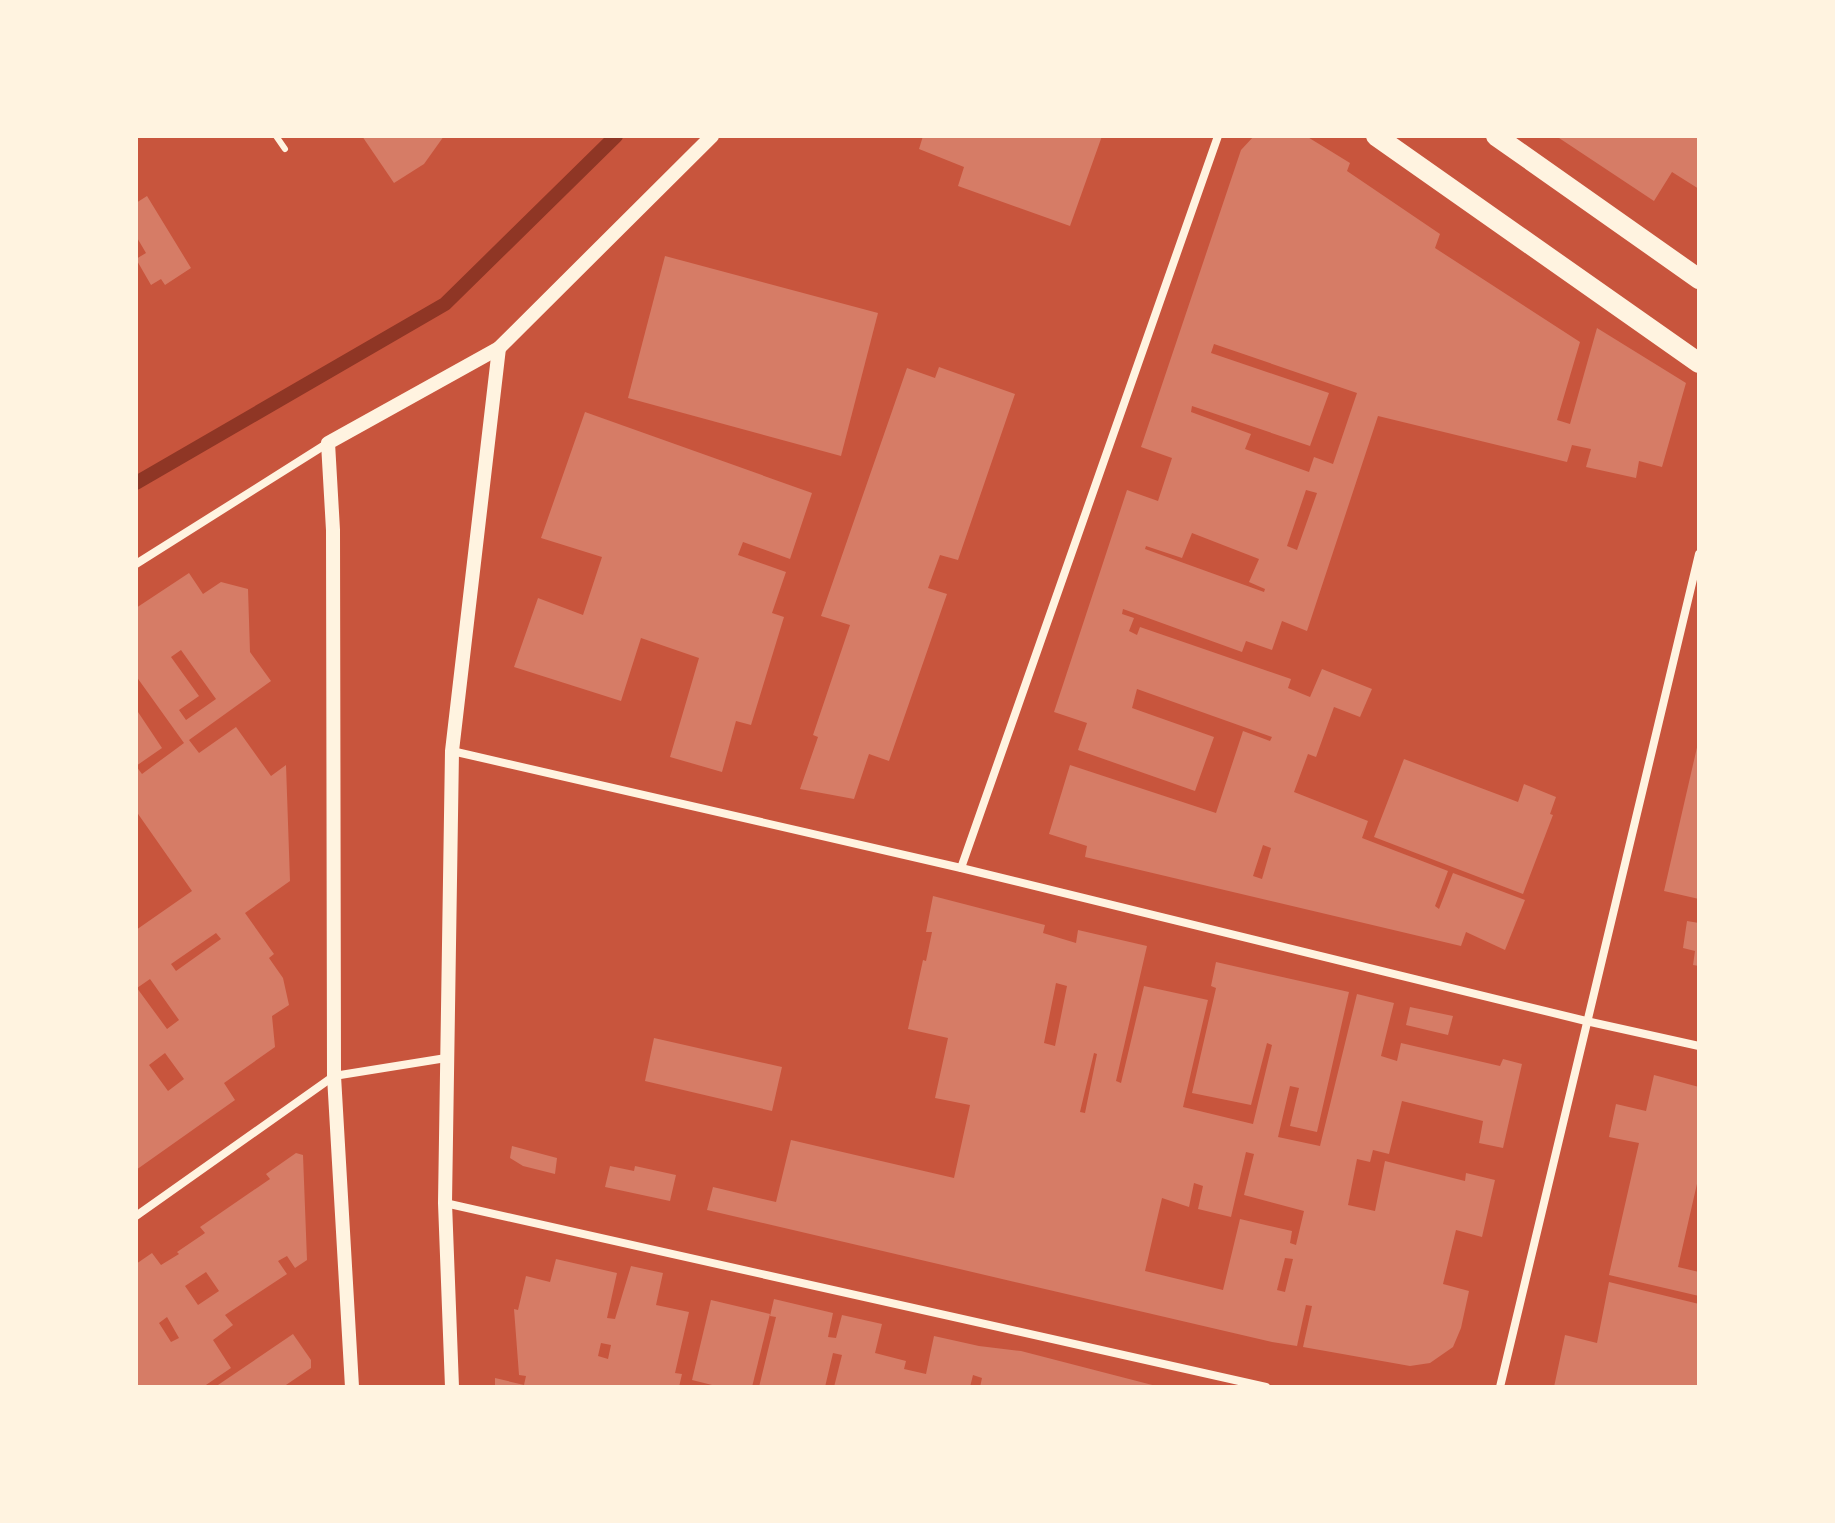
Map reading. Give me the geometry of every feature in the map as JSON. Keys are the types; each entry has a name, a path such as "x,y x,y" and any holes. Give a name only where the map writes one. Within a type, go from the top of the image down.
{"main road":[{"path":"1376,136 1699,363"},
{"path":"1496,136 1699,279"}],"street":[{"path":"136,564 328,443 499,348 712,136"},
{"path":"961,868 1218,136"},
{"path":"452,1387 445,1203 452,751 499,348"},
{"path":"328,443 333,545 334,1076 352,1387"},
{"path":"1500,1387 1699,554"},
{"path":"452,751 961,868 1699,1046"},
{"path":"136,1216 334,1076 446,1058"},
{"path":"445,1203 1266,1387"}],"lane":[{"path":"276,136 285,149"}],"building":[{"path":"362,136 444,136 424,164 394,183"},
{"path":"923,136 1102,136 1070,226 958,186 964,167 919,149"},
{"path":"1254,136 1306,136 1350,163 1347,171 1440,234 1435,248 1580,342 1557,420 1570,424 1597,328 1686,383 1662,467 1639,461 1636,478 1586,467 1591,449 1572,445 1567,462 1378,416 1307,631 1282,621 1272,650 1246,641 1242,652 1123,609 1122,614 1134,618 1129,631 1137,635 1140,627 1291,679 1288,688 1310,697 1322,669 1372,689 1360,717 1334,707 1316,757 1308,754 1294,792 1368,821 1362,838 1448,871 1435,906 1439,909 1453,873 1525,900 1505,950 1466,932 1461,946 1085,857 1087,846 1049,834 1070,765 1216,813 1243,731 1270,741 1272,737 1137,689 1132,708 1214,737 1195,791 1078,750 1087,723 1054,712 1127,490 1158,501 1172,458 1141,447 1241,150","holes":["1214,344 1357,393 1333,464 1314,457 1309,472 1245,449 1251,434 1191,412 1192,406 1310,446 1329,393 1211,353","1306,490 1317,493 1297,550 1287,546","1192,533 1259,559 1249,582 1265,589 1264,592 1145,549 1146,546 1182,558","1263,845 1271,848 1262,879 1253,876"]},
{"path":"1556,136 1699,136 1699,189 1672,172 1654,201"},
{"path":"147,196 191,268 165,285 161,279 151,285 136,259 146,253 136,236 136,203"},
{"path":"665,256 878,313 841,456 628,398"},
{"path":"939,367 1015,394 958,560 940,555 928,588 947,594 889,761 869,754 854,799 800,789 818,737 813,735 850,625 821,616 907,368 935,378"},
{"path":"585,412 812,493 790,559 743,542 738,555 786,572 772,613 784,617 751,725 736,721 722,772 670,757 699,658 641,638 621,701 514,667 538,598 583,615 602,557 541,538"},
{"path":"189,573 203,594 221,582 248,589 250,652 271,681 189,740 199,753 236,727 271,776 286,765 290,881 245,913 274,954 269,958 283,978 289,1005 272,1016 275,1047 224,1083 235,1100 136,1170 136,930 192,891 136,811 136,766 142,774 184,743 136,676 136,608","holes":["181,650 216,699 186,720 179,710 199,696 171,657","216,933 221,939 176,971 171,964","150,979 179,1020 167,1029 137,988","165,1053 184,1079 168,1091 149,1065"]},
{"path":"136,709 162,748 136,766"},
{"path":"1699,743 1699,899 1664,891"},
{"path":"1404,759 1518,802 1524,784 1556,797 1550,814 1553,815 1523,894 1374,837"},
{"path":"933,896 1045,925 1043,933 1076,943 1078,930 1147,946 1116,1081 1121,1083 1144,986 1208,1000 1183,1107 1253,1124 1272,1045 1267,1043 1251,1105 1192,1093 1216,988 1211,986 1216,962 1349,992 1317,1132 1290,1126 1299,1088 1290,1086 1278,1137 1320,1146 1357,994 1394,1003 1381,1056 1397,1061 1401,1043 1500,1066 1503,1059 1522,1064 1503,1148 1479,1143 1483,1121 1402,1101 1389,1154 1373,1150 1370,1162 1357,1159 1348,1205 1375,1211 1385,1161 1465,1181 1466,1173 1495,1180 1482,1237 1456,1230 1443,1284 1469,1291 1461,1328 1453,1347 1430,1363 1410,1366 1303,1347 1312,1306 1306,1305 1297,1346 1272,1342 707,1210 713,1187 776,1202 791,1140 954,1178 970,1105 935,1098 948,1038 908,1029 932,932 926,932","holes":["1056,983 1067,986 1055,1046 1044,1043","1094,1053 1097,1054 1085,1113 1080,1112","1246,1152 1254,1154 1244,1195 1304,1211 1296,1245 1290,1243 1292,1231 1240,1219 1223,1290 1145,1271 1162,1198 1189,1207 1194,1183 1203,1186 1198,1209 1231,1217","1285,1258 1293,1259 1285,1292 1277,1290"]},
{"path":"1687,921 1699,923 1699,966 1693,965 1695,951 1683,948"},
{"path":"1410,1007 1453,1016 1448,1035 1406,1025"},
{"path":"654,1038 782,1067 772,1111 645,1081"},
{"path":"1654,1075 1699,1087 1699,1175 1678,1267 1699,1272 1699,1296 1609,1275 1639,1143 1609,1137 1616,1104 1646,1111"},
{"path":"512,1146 557,1158 555,1174 523,1166 510,1158"},
{"path":"296,1153 303,1155 307,1260 295,1268 287,1256 278,1261 287,1274 225,1315 233,1325 213,1340 231,1368 203,1387 136,1387 136,1264 152,1253 161,1265 179,1254 177,1252 205,1233 200,1227 270,1179 266,1174","holes":["206,1272 219,1291 198,1305 185,1286","167,1317 179,1338 171,1342 159,1323"]},
{"path":"610,1166 634,1171 635,1166 676,1175 670,1201 605,1187"},
{"path":"556,1259 617,1273 607,1318 615,1319 631,1266 663,1273 656,1305 689,1312 675,1373 682,1374 679,1387 495,1387 495,1378 524,1385 526,1376 519,1375 514,1309 518,1310 526,1276 550,1282","holes":["601,1343 611,1345 608,1359 598,1356"]},
{"path":"1609,1282 1699,1304 1699,1387 1554,1387 1565,1335 1597,1343"},
{"path":"774,1299 833,1313 828,1337 836,1338 842,1315 882,1324 875,1353 906,1361 904,1369 926,1374 934,1336 1021,1351 1160,1387 980,1387 982,1378 973,1375 970,1387 834,1387 842,1355 833,1353 825,1387 759,1387 776,1317 770,1316"},
{"path":"711,1300 770,1314 752,1387 720,1387 692,1380"},
{"path":"293,1334 311,1360 311,1368 283,1387 215,1387"}],"waterway":[{"path":"136,483 445,304 616,136"}]}
